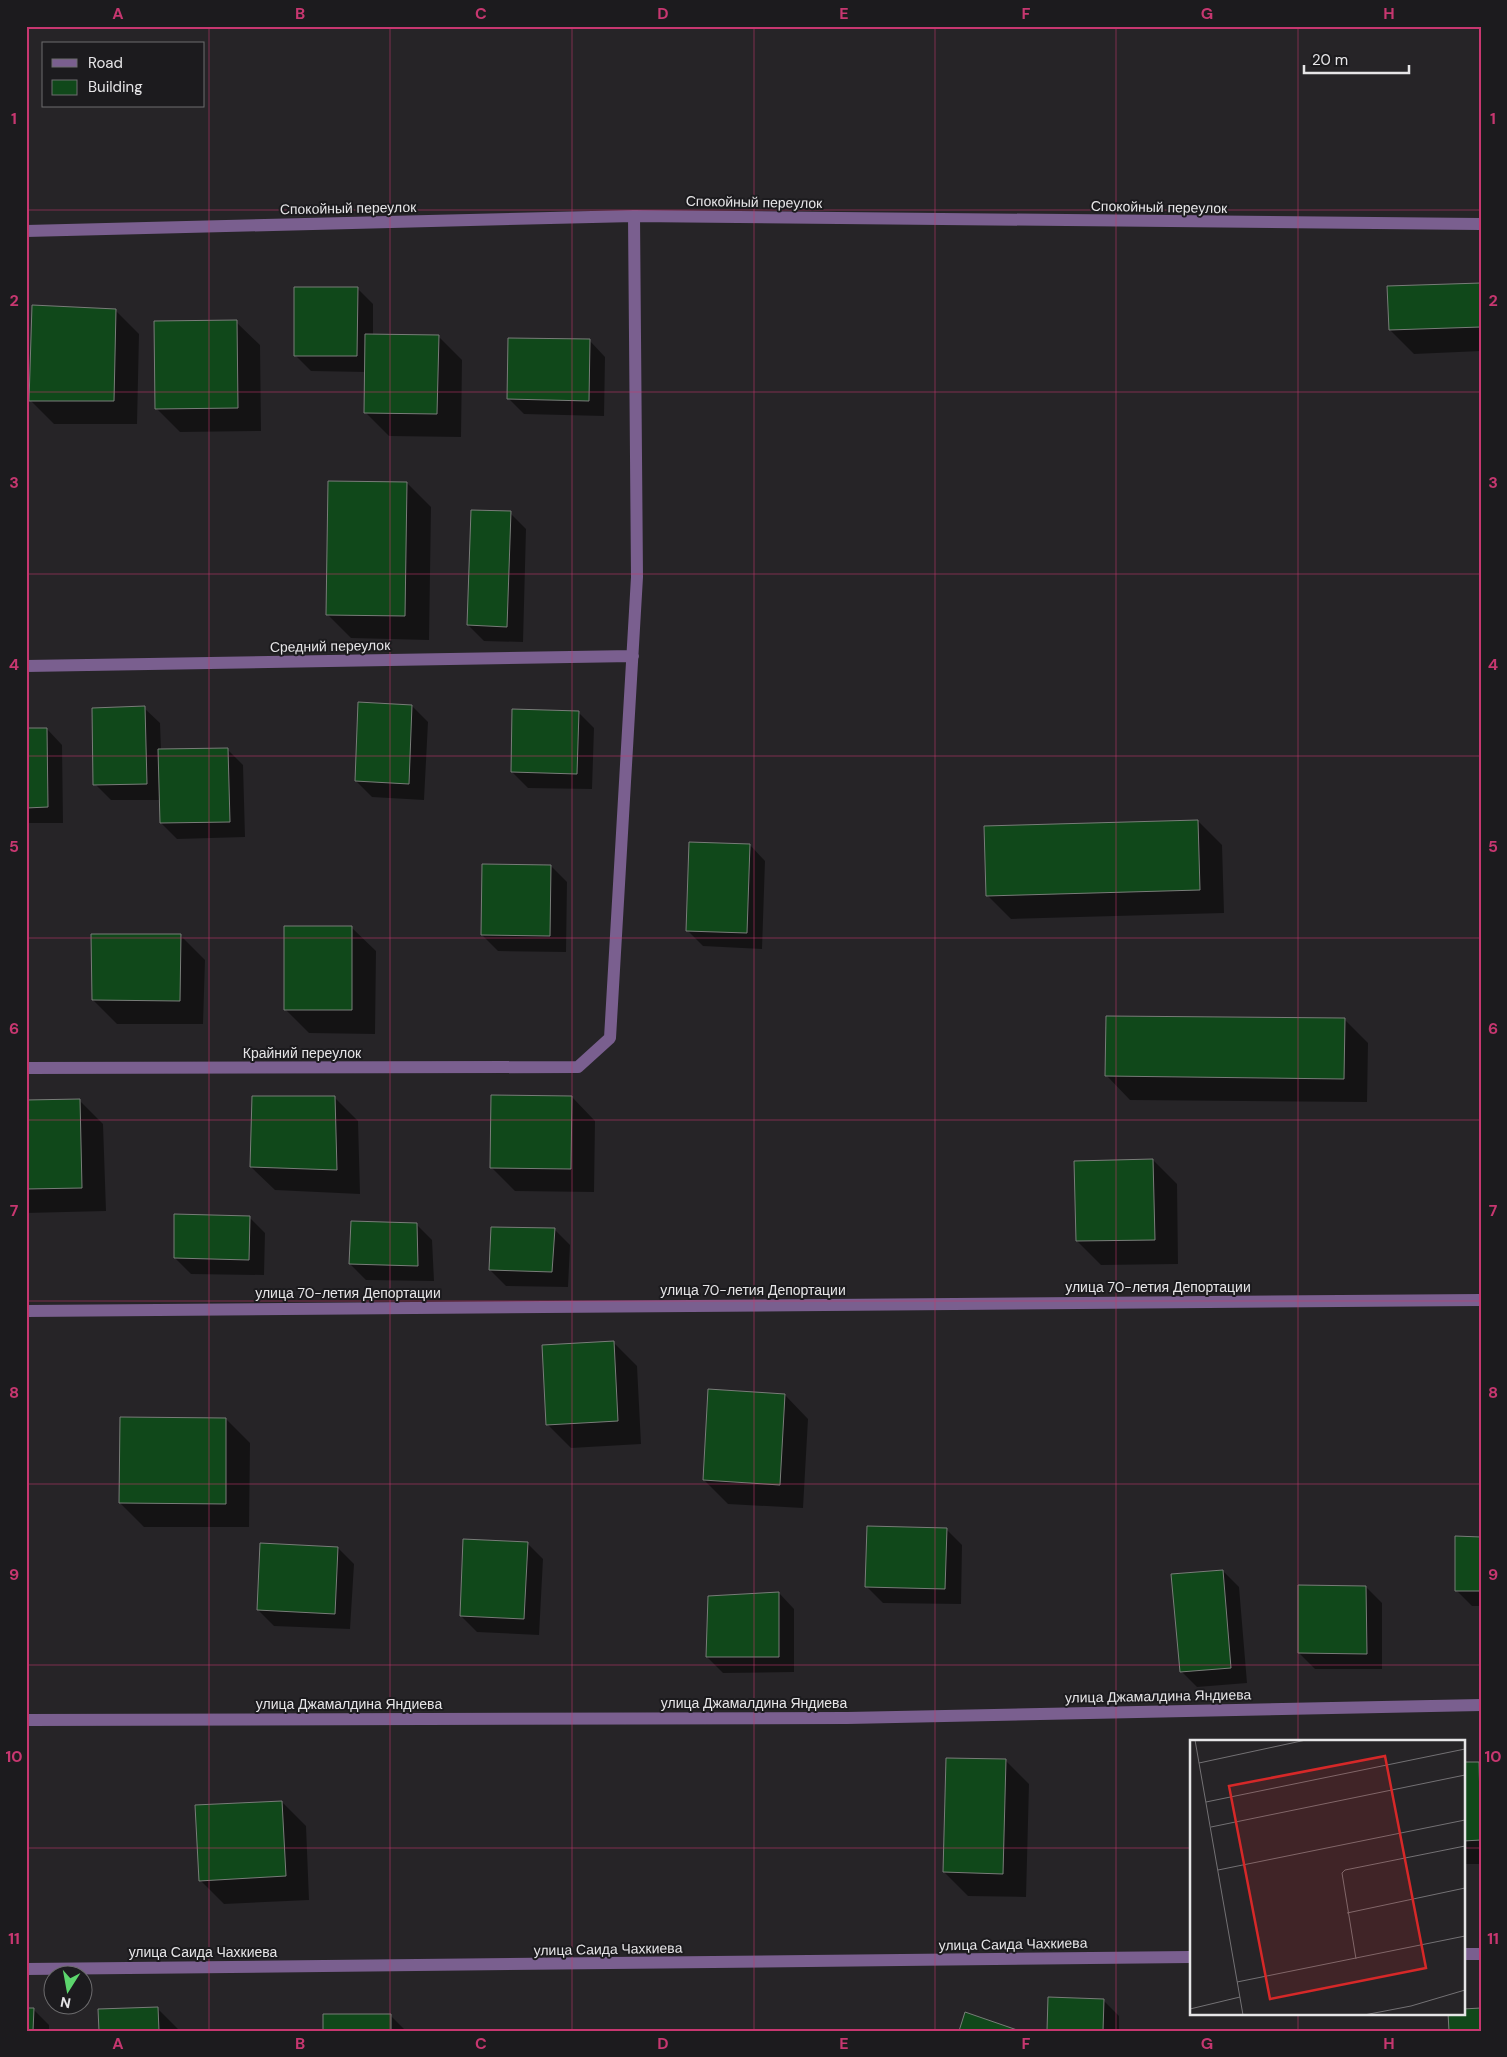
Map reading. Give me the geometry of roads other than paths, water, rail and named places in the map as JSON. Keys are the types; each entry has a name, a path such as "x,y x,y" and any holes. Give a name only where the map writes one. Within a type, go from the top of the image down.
{"street":[{"name":"Спокойный переулок","path":"26,231 634,216 1481,224"},
{"path":"633,656 637,577 634,216"},
{"name":"Средний переулок","path":"26,666 633,656"},
{"name":"Крайний переулок","path":"26,1068 578,1067 610,1038 633,656"},
{"name":"улица 70-летия Депортации","path":"26,1310 1481,1300"},
{"name":"улица Джамалдина Яндиева","path":"26,1720 847,1718 1481,1705"},
{"path":"1464,1954 1481,1954"},
{"name":"улица Саида Чахкиева","path":"26,1969 1190,1957"}]}
